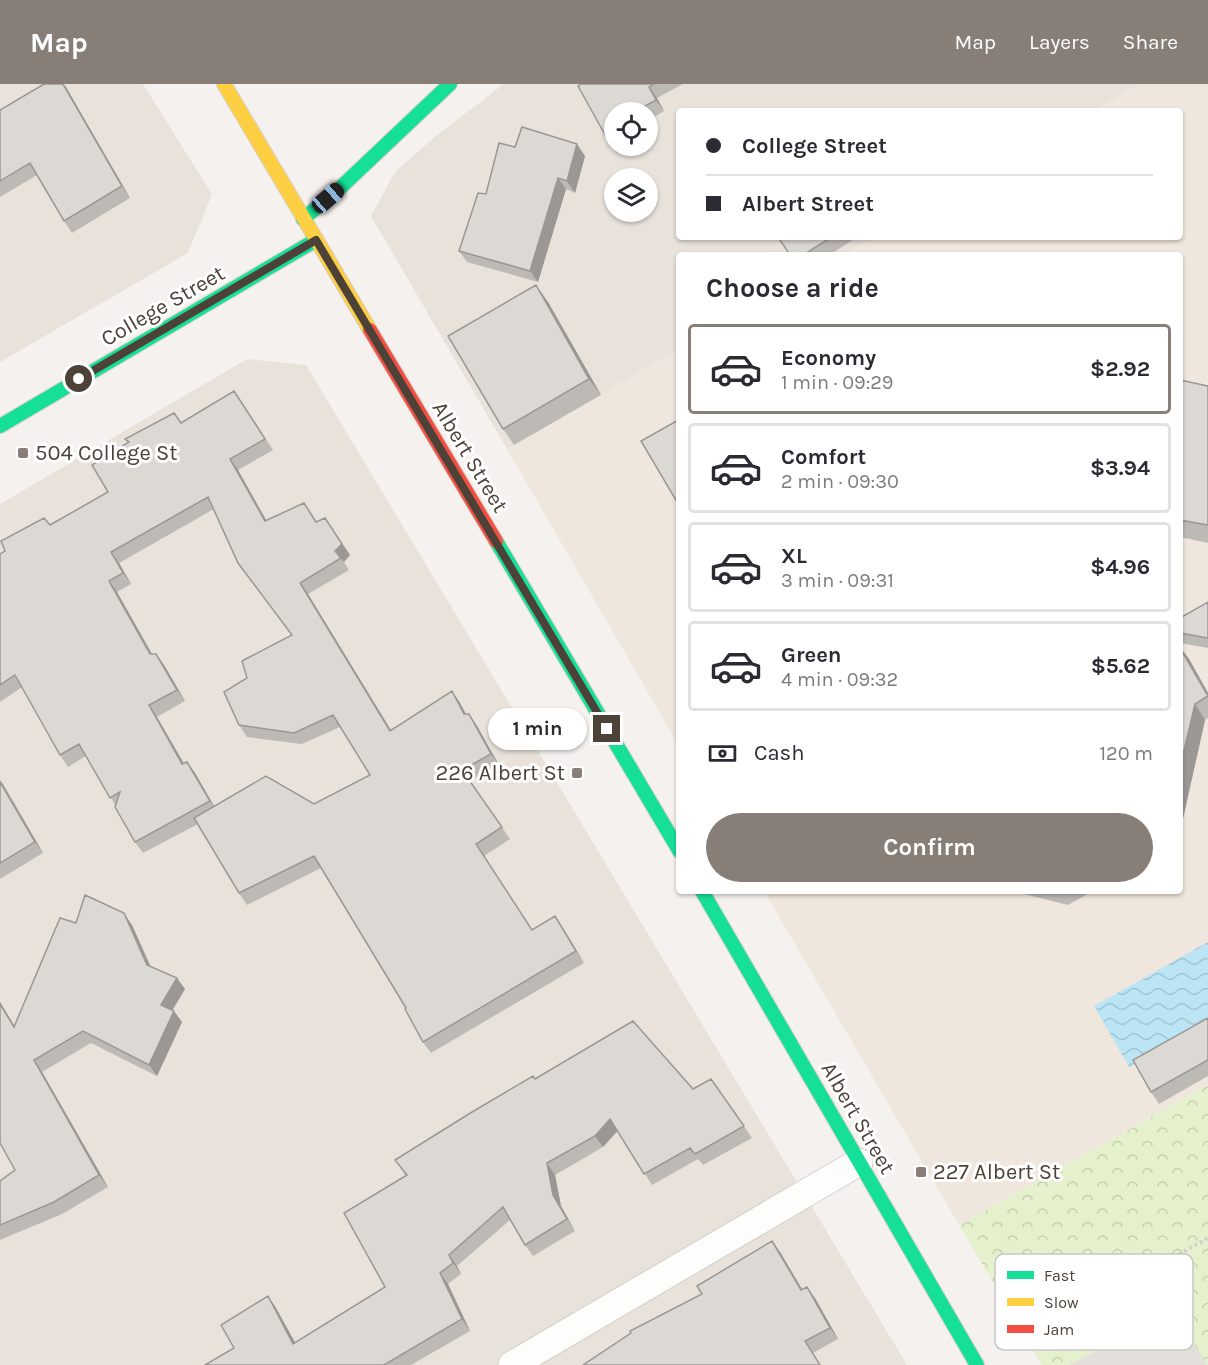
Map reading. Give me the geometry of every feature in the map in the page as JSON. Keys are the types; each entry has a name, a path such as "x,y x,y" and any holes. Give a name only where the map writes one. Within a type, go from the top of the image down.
{"main road":[{"name":"Albert Street","path":"224,84 676,845"},
{"path":"303,219 340,188 450,84"},
{"name":"College Street","path":"0,426 316,240"},
{"name":"Albert Street","path":"704,894 977,1365"}],"lane":[{"path":"512,1365 859,1162"}],"path":[{"path":"1180,1254 1208,1238"}],"shaded area":[{"path":"0,84 143,84 212,194 188,253 0,362"},
{"path":"504,84 1140,84 1098,108 676,108 676,240 869,240 848,252 676,252 676,351 507,449 371,216 395,172 437,135"},
{"path":"1140,84 1208,84 1208,1085 959,1225 766,894 1183,894 1183,252 848,252 869,240 1183,240 1183,108 1098,108"},
{"path":"676,351 676,741 507,449"},
{"path":"247,359 306,365 907,1365 0,1365 0,504"},
{"path":"1193,1340 1207,1365 1070,1365 1097,1350 1193,1350"}],"green space":[{"path":"1208,1085 1208,1365 1042,1365 1033,1350 1193,1350 1193,1254 995,1254 995,1286 959,1225"}],"water":[{"path":"1208,942 1208,1022 1129,1067 1094,1006"}],"building":[{"path":"44,84 63,84 122,186 64,221 30,163 0,181 0,110"},
{"path":"581,84 654,84 649,87 656,100 652,102 604,102 604,133 578,86"},
{"path":"522,127 577,144 567,181 558,178 530,271 459,251 478,193 486,194 499,143 515,147"},
{"path":"780,240 827,240 808,252 788,252"},
{"path":"536,285 589,379 503,429 448,336"},
{"path":"1183,381 1208,386 1208,525 1183,521"},
{"path":"234,391 265,439 230,459 265,521 304,503 316,522 325,518 342,544 335,551 341,558 300,583 390,731 452,691 464,714 469,714 491,754 462,770 502,827 476,844 532,930 555,916 576,951 423,1042 406,1008 314,856 239,893 194,818 266,776 314,804 370,775 333,715 294,733 239,725 224,692 247,678 242,661 292,635 238,563 208,497 111,552 123,573 109,581 150,654 156,654 177,690 149,705 182,764 187,762 210,801 135,842 115,807 120,792 110,798 79,744 60,755 15,675 0,685 0,554 5,551 1,541 44,518 50,525 108,492 92,465 129,442 125,439 174,413 181,423"},
{"path":"676,421 676,500 641,441"},
{"path":"1208,602 1208,638 1183,634 1183,616"},
{"path":"1183,653 1208,696 1195,704 1183,754"},
{"path":"0,782 35,842 0,863"},
{"path":"85,895 124,913 147,965 177,978 161,1005 174,1011 149,1065 83,1031 34,1060 99,1175 54,1202 0,1225 0,1181 15,1170 0,1143 0,1004 14,1027 60,918 76,923"},
{"path":"1208,1018 1208,1060 1151,1092 1133,1060"},
{"path":"633,1021 693,1089 711,1079 744,1126 695,1154 690,1148 644,1174 610,1119 595,1136 547,1163 553,1195 567,1219 525,1245 503,1207 449,1255 453,1263 440,1273 462,1319 384,1365 205,1365 234,1348 221,1325 268,1296 293,1344 385,1287 344,1213 407,1175 395,1160 533,1076 535,1079"},
{"path":"772,1241 801,1290 807,1287 830,1328 805,1341 820,1365 583,1365 631,1333 630,1331 702,1294 697,1286"}],"traffic: fast":[{"path":"303,219 340,188 450,84"},
{"path":"0,426 316,240"},
{"path":"496,541 676,845"},
{"path":"704,894 977,1365"}],"traffic: slow":[{"path":"224,84 370,330"}],"traffic: jam":[{"path":"370,330 496,541"}],"place":[{"name":"504 College St","path":"23,453"},
{"name":"226 Albert St","path":"577,773"},
{"name":"227 Albert St","path":"921,1172"}],"route":[{"path":"79,379 316,240 607,729"}]}
